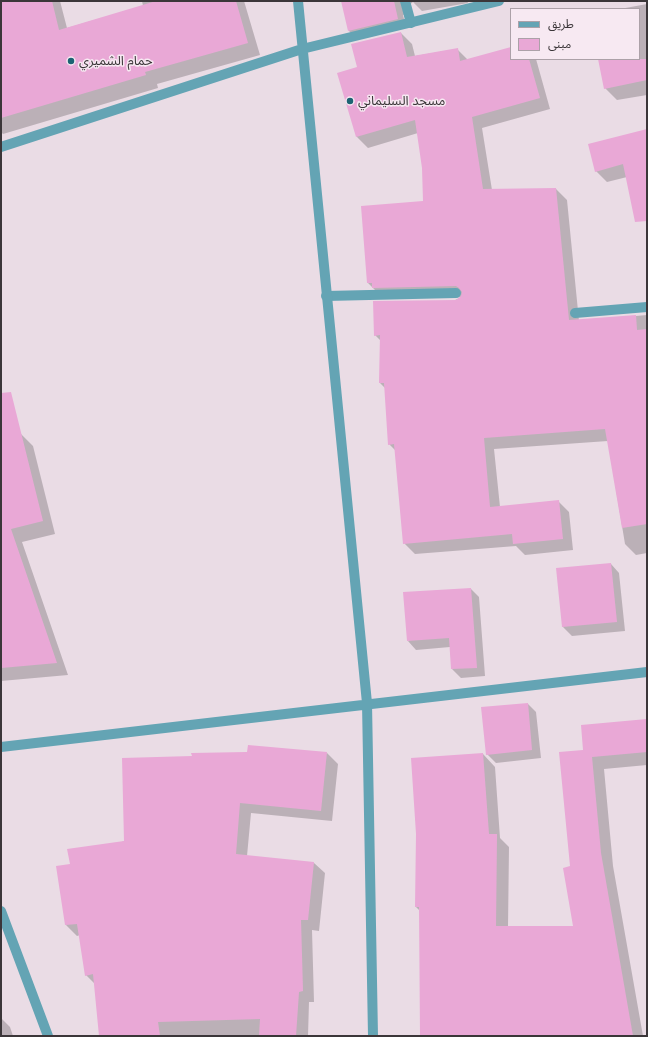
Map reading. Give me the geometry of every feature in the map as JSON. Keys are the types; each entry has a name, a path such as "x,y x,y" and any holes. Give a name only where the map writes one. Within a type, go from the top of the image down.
{"street":[{"path":"298,1 367,704 373,1036"},
{"path":"405,1 411,23"},
{"path":"1,147 302,50 411,23 472,4 499,1"},
{"path":"326,296 456,293"},
{"path":"575,314 647,307"},
{"path":"1,747 647,672"},
{"path":"1,911 48,1036"}],"building":[{"path":"1,1 52,1 59,30 156,1 236,1 248,43 145,72 146,75 1,118"},
{"path":"341,1 394,1 398,19 348,31"},
{"path":"401,32 407,57 458,48 460,61 510,47 510,60 529,60 540,98 472,117 483,189 556,188 569,320 636,315 637,330 647,329 647,524 622,528 605,429 484,438 490,507 559,500 563,539 513,544 512,534 403,544 394,444 388,445 384,383 379,383 380,335 374,336 373,301 456,300 461,296 462,292 456,286 372,288 372,283 367,283 361,206 423,201 422,168 415,120 356,137 337,73 357,67 351,44"},
{"path":"647,59 647,80 604,89 598,60"},
{"path":"647,129 647,221 635,222 623,164 595,172 588,144"},
{"path":"11,392 43,521 11,529 57,663 1,668 1,393"},
{"path":"611,563 617,622 562,627 556,568"},
{"path":"471,588 477,668 451,669 449,638 407,641 403,592"},
{"path":"528,703 532,750 486,755 481,707"},
{"path":"647,719 647,752 592,757 601,853 633,1036 420,1036 419,907 415,907 416,834 411,758 483,753 489,834 497,834 496,926 573,926 563,868 570,866 559,752 583,750 581,725"},
{"path":"248,745 327,752 321,811 240,803 236,854 314,862 308,920 301,920 303,991 299,992 296,1036 259,1036 260,1019 158,1022 160,1036 99,1036 93,974 85,976 77,924 65,925 56,866 70,864 67,849 124,841 122,758 192,756 191,753 247,752"}],"place":[{"name":"حمام الشميري","path":"71,61"},
{"name":"مسجد السليماني","path":"350,101"}]}
